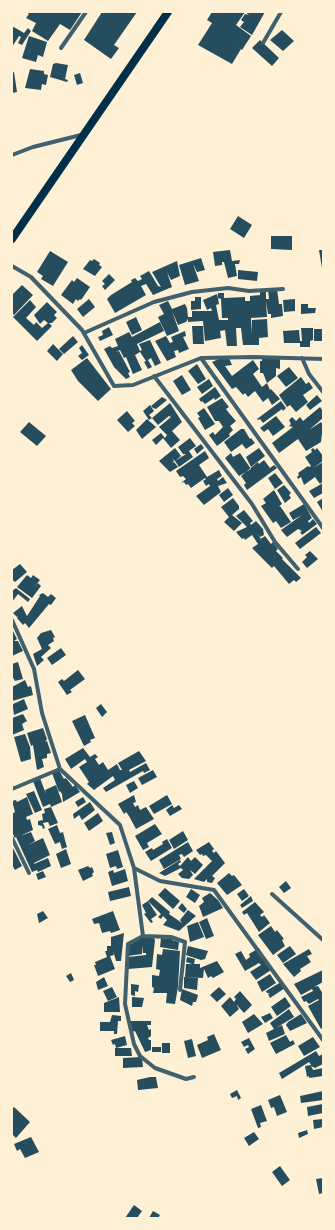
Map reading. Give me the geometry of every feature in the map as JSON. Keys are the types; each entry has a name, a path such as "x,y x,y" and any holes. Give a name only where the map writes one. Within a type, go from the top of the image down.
{"main road":[{"path":"12,239 168,12"}],"street":[{"path":"61,48 86,12"},
{"path":"263,43 281,12"},
{"path":"12,155 84,135"},
{"path":"12,266 31,277 84,334 114,386 133,385 201,358 254,357 323,359"},
{"path":"84,334 154,302 192,292 228,288 249,291 283,289"},
{"path":"201,358 323,528"},
{"path":"302,358 309,374 323,392"},
{"path":"154,376 252,504 275,542 298,570"},
{"path":"12,620 34,669 42,713 60,769 120,825 134,868 143,936"},
{"path":"12,789 60,769"},
{"path":"12,838 28,873"},
{"path":"134,868 160,880 214,890 323,1040"},
{"path":"272,894 323,940"},
{"path":"180,990 185,942 171,937 143,936 128,944 125,1004 134,1044 140,1056 155,1068 186,1079 194,1077"}],"building":[{"path":"26,12 82,12 70,30 60,24 48,41 32,31 36,23 26,18 29,14"},
{"path":"102,12 137,12 114,45 119,48 111,59 84,40"},
{"path":"212,12 245,12 236,25 251,36 232,64 198,45 212,23 207,20"},
{"path":"245,12 265,12 252,35 240,27 244,22 241,20 245,14 249,15"},
{"path":"12,26 24,33 28,28 31,31 22,45 18,43 21,37 19,36 12,47"},
{"path":"282,30 294,41 283,51 270,40"},
{"path":"29,36 47,42 43,57 38,55 36,62 22,58"},
{"path":"260,40 279,58 272,66 252,48"},
{"path":"53,64 68,65 65,79 68,80 67,82 50,77"},
{"path":"30,69 44,71 44,74 48,75 46,85 42,84 41,90 25,88"},
{"path":"14,72 17,92 12,93 12,73"},
{"path":"80,73 83,83 77,85 74,75"},
{"path":"238,216 252,225 244,238 230,229"},
{"path":"271,236 292,236 292,250 271,249"},
{"path":"230,250 232,261 240,260 239,264 235,264 237,276 228,278 224,262 222,262 222,265 215,266 213,252"},
{"path":"319,250 323,250 323,268 322,268"},
{"path":"50,251 68,262 53,286 41,279 43,276 37,272"},
{"path":"201,258 205,270 197,272 193,264 199,281 185,285 179,265"},
{"path":"94,259 100,263 99,265 102,267 95,276 83,269 90,260 92,261"},
{"path":"177,261 180,276 171,280 167,272 172,287 153,295 146,284 141,286 146,295 115,313 107,299 111,295 132,282 131,280 135,278 138,281 142,279 140,276 149,271 158,286 161,287 152,272"},
{"path":"238,270 258,272 257,281 238,279"},
{"path":"109,274 115,280 105,290 102,286 105,284 102,281"},
{"path":"77,278 90,287 81,300 80,299 78,301 76,299 73,304 61,295 72,280 74,282"},
{"path":"22,285 33,295 14,315 12,313 12,295"},
{"path":"277,289 279,304 282,304 283,316 271,318 271,314 268,314 266,301 267,317 251,318 252,334 252,320 267,319 268,337 259,338 259,345 243,345 241,328 236,328 237,346 227,346 225,330 220,331 221,338 205,341 203,321 188,322 188,319 186,322 178,325 172,311 179,331 167,336 158,317 164,314 159,305 168,301 172,309 185,304 188,317 192,317 192,311 212,311 211,308 207,310 203,300 217,294 218,298 218,293 224,293 224,298 245,297 245,301 250,301 250,296 260,295 260,291 266,290 266,299 269,299 268,290","holes":["218,298 221,299 222,318 228,318 228,320 219,320 216,305 219,304"]},
{"path":"195,297 201,297 201,309 191,310 191,301 195,301"},
{"path":"89,299 95,307 83,317 77,309"},
{"path":"295,299 295,311 284,312 283,300"},
{"path":"30,300 36,307 26,318 34,325 36,322 42,328 48,323 44,320 40,324 34,315 47,302 57,312 54,315 57,318 52,323 49,323 52,326 37,341 13,317"},
{"path":"301,304 308,304 308,308 316,308 315,313 301,314"},
{"path":"136,317 142,330 132,335 126,322"},
{"path":"160,322 164,331 137,344 140,351 142,350 139,344 150,340 161,363 155,366 151,358 148,360 152,367 148,369 144,362 146,361 140,352 135,355 142,370 133,374 126,357 124,358 120,350 115,352 119,351 130,372 128,373 130,377 126,379 114,367 104,349 110,346 112,348 118,346 115,339 129,332 132,337"},
{"path":"192,326 203,326 204,344 193,344"},
{"path":"109,327 113,335 100,341 98,337 103,335 102,331"},
{"path":"301,328 313,328 313,340 310,341 310,347 300,347 300,343 284,343 283,331 299,330 300,341 302,341"},
{"path":"314,329 323,329 323,341 314,341"},
{"path":"185,331 186,336 183,337 189,349 179,353 178,350 174,351 176,357 167,361 155,341 166,336 170,343 173,342 171,337"},
{"path":"73,336 78,342 64,354 59,349"},
{"path":"53,344 63,354 57,361 47,351"},
{"path":"82,345 89,355 82,360 78,356 82,353 79,348"},
{"path":"87,358 111,389 98,401 78,381 71,370"},
{"path":"221,358 229,358 232,365 225,366 232,376 253,360 259,369 253,374 262,387 267,383 270,390 271,389 280,399 272,405 268,398 263,402 255,391 248,397 245,393 243,395 236,387 232,389 212,362"},
{"path":"262,358 280,359 280,369 276,368 276,376 267,383 263,373 260,373 260,361 262,361"},
{"path":"197,364 206,379 198,384 188,371"},
{"path":"289,367 298,378 286,387 277,376"},
{"path":"182,375 191,390 182,395 173,381"},
{"path":"301,377 306,384 309,382 313,388 303,395 308,402 296,412 290,405 287,407 279,395"},
{"path":"209,379 213,386 202,394 197,387"},
{"path":"215,387 221,396 215,400 214,398 205,404 202,401 201,402 199,399"},
{"path":"317,395 322,401 310,410 306,405"},
{"path":"162,397 167,400 156,409 151,406"},
{"path":"222,398 229,407 226,409 236,421 230,426 233,430 229,434 230,436 217,446 209,435 213,432 215,435 223,427 219,421 215,421 207,407"},
{"path":"281,401 286,408 283,411 282,409 263,423 260,419 257,419"},
{"path":"170,403 182,422 172,431 180,440 171,448 163,438 156,445 152,440 161,433 165,438 167,435 159,427 171,417 169,416 158,425 152,418"},
{"path":"150,405 154,411 149,415 152,418 149,420 143,411"},
{"path":"320,407 323,411 323,418 309,430 321,422 323,425 321,442 306,451 298,439 279,453 272,443 293,427 289,426 291,424 289,420 292,417 296,421 300,417 303,421"},
{"path":"204,408 215,424 205,430 198,418 200,417 197,413"},
{"path":"127,411 135,421 132,423 135,426 128,432 117,420"},
{"path":"276,416 285,427 273,436 268,429 264,432 260,428"},
{"path":"147,419 156,427 142,439 136,430"},
{"path":"29,422 46,436 37,446 20,432"},
{"path":"241,429 244,429 250,439 251,438 255,443 246,449 242,444 231,452 224,442"},
{"path":"190,438 196,446 189,451 193,457 179,467 175,461 186,454 183,454 178,447"},
{"path":"201,444 204,448 197,454 194,449"},
{"path":"175,448 181,456 175,461 172,458 174,461 172,463 174,462 178,467 170,472 159,461"},
{"path":"259,448 265,456 251,467 246,457"},
{"path":"313,448 315,450 317,448 323,456 323,461 313,468 323,462 323,481 320,484 315,477 304,485 301,477 298,479 297,477 299,475 298,473 308,466 311,466 305,457 312,452 311,450"},
{"path":"205,451 209,458 199,465 207,477 219,470 222,476 217,479 218,481 223,477 227,483 218,486 221,492 204,505 196,496 210,486 209,484 206,486 203,481 206,479 205,478 191,488 184,482 181,483 186,479 183,476 180,477 176,471"},
{"path":"231,453 233,457 240,453 251,469 239,476 225,458"},
{"path":"264,460 270,468 274,465 277,468 247,490 244,485 246,483 241,476 258,462 259,464"},
{"path":"275,473 283,483 275,489 268,478"},
{"path":"323,483 323,493 314,498 309,491"},
{"path":"284,485 291,493 289,495 291,498 285,503 277,490"},
{"path":"228,488 233,495 224,502 219,495"},
{"path":"274,490 282,504 278,507 280,506 291,522 281,528 276,521 273,523 261,506 266,503 263,499"},
{"path":"233,498 239,506 239,509 232,515 242,523 234,531 224,522 229,517 221,507"},
{"path":"323,498 323,512 317,502"},
{"path":"304,504 312,518 308,521 309,523 313,519 317,524 302,535 300,532 302,531 298,529 287,537 281,530 302,515 293,520 289,513"},
{"path":"244,510 253,521 250,523 251,525 256,521 263,529 264,535 260,537 257,533 261,539 265,536 271,544 273,542 278,549 276,551 283,558 282,559 301,578 296,582 294,580 289,584 274,566 272,568 252,548 258,544 252,535 245,540 244,538 242,539 236,532 247,527 236,516"},
{"path":"316,527 321,533 300,549 295,543"},
{"path":"310,551 318,559 307,568 302,562 307,557 305,555"},
{"path":"20,564 27,572 15,582 12,579 12,570"},
{"path":"27,575 31,578 33,575 40,580 35,586 38,583 41,586 32,598 17,587"},
{"path":"16,588 30,599 28,602 18,594 12,602 12,591"},
{"path":"43,593 48,597 51,594 56,598 29,628 25,623 23,625 17,618 18,616 17,617 13,613 22,606 27,616 40,596 39,595"},
{"path":"12,629 17,639 14,641 18,641 23,651 12,656"},
{"path":"51,630 55,637 53,638 54,641 48,645 51,648 41,657 44,660 37,666 33,654 42,649 37,638 41,633"},
{"path":"61,648 66,655 52,665 47,658"},
{"path":"18,662 23,679 15,681 12,676 12,664"},
{"path":"78,670 85,679 70,690 72,692 67,695 58,682 62,679 64,681"},
{"path":"25,680 28,687 31,686 33,695 12,701 12,687"},
{"path":"24,699 28,709 14,715 12,701 13,704"},
{"path":"101,704 107,712 102,717 96,708"},
{"path":"23,714 27,721 22,724 24,730 12,735 12,718"},
{"path":"85,715 95,738 90,740 91,742 84,746 72,721"},
{"path":"43,728 47,739 45,742 47,741 51,753 47,754 47,758 42,759 44,767 37,770 33,745 31,746 27,733"},
{"path":"25,734 30,747 31,759 21,762 14,737"},
{"path":"83,748 90,757 95,754 98,757 95,759 99,765 103,762 108,770 117,764 120,770 122,770 118,763 139,751 146,761 129,770 130,772 146,763 150,770 144,773 143,771 106,792 103,788 115,780 113,776 94,790 87,784 89,782 79,767 87,762 85,759 71,769 65,759"},
{"path":"59,770 64,779 66,778 73,787 75,785 80,792 63,802 62,794 60,791 59,792 52,773"},
{"path":"153,770 157,777 142,785 138,778"},
{"path":"40,778 46,794 45,790 56,785 62,802 51,807 50,804 43,807 33,781"},
{"path":"134,781 138,788 130,793 126,785"},
{"path":"34,791 42,810 35,813 26,794"},
{"path":"134,795 136,802 133,803 135,807 138,805 140,810 146,807 154,819 136,829 129,816 126,812 124,814 118,804"},
{"path":"167,795 172,804 154,814 149,806"},
{"path":"27,797 33,814 26,817 27,820 30,819 33,830 20,836 31,832 35,841 28,845 43,838 50,855 34,863 48,858 51,866 38,872 37,870 32,872 16,837 15,838 12,832 12,814 15,812 12,801 16,800 17,802"},
{"path":"83,797 86,802 78,807 75,802"},
{"path":"90,802 95,810 82,820 79,815 74,819 73,814"},
{"path":"172,805 174,808 179,805 182,809 170,816 166,810"},
{"path":"51,807 58,823 50,826 48,822 43,823 45,828 43,829 42,826 38,825 38,821 43,820 42,814 45,813 44,809"},
{"path":"98,813 103,821 89,831 84,823"},
{"path":"155,824 162,834 147,843 149,847 143,850 135,836"},
{"path":"57,825 60,833 63,832 67,847 62,849 60,842 55,844 48,829"},
{"path":"183,831 188,840 174,849 169,840"},
{"path":"112,832 115,843 110,845 106,833"},
{"path":"167,839 172,848 151,861 145,852 152,848 153,850 163,844 162,842"},
{"path":"188,842 193,851 184,857 182,854 179,855 181,859 164,869 159,860"},
{"path":"209,842 214,849 212,851 214,853 216,851 225,863 212,876 215,878 212,883 207,882 207,879 204,882 194,879 212,861 206,855 200,855 196,850"},
{"path":"12,846 22,866 15,870 12,865"},
{"path":"66,849 71,864 61,868 56,854"},
{"path":"118,850 123,867 117,869 116,866 110,868 106,854"},
{"path":"188,857 191,861 195,857 203,865 195,874 190,870 193,875 189,879 182,878 178,874 183,870 181,868 165,876 159,873 180,860 181,862 178,864 180,866"},
{"path":"88,866 90,868 92,867 94,872 92,874 93,876 83,881 78,870"},
{"path":"125,869 128,881 112,886 108,872 113,870 114,873"},
{"path":"43,871 46,877 38,880 36,874"},
{"path":"229,873 232,876 234,875 242,885 227,895 217,883"},
{"path":"286,881 291,888 284,893 279,887"},
{"path":"129,887 131,896 110,901 108,892"},
{"path":"165,888 180,901 173,909 158,895"},
{"path":"191,889 200,895 195,903 186,897"},
{"path":"244,889 249,896 242,901 237,894"},
{"path":"210,893 218,900 223,908 203,917 199,906 204,902 202,898"},
{"path":"251,896 253,901 242,908 240,905"},
{"path":"152,897 170,912 169,914 182,923 180,920 188,910 196,916 179,931 163,925 167,920 163,916 161,919 158,917 161,914 148,901"},
{"path":"148,901 157,915 151,919 153,922 151,923 144,914 146,913 142,905"},
{"path":"255,902 264,912 260,915 262,917 264,915 270,923 259,932 247,913 244,915 242,912"},
{"path":"182,903 187,909 184,913 178,908"},
{"path":"43,911 48,918 39,923 37,914"},
{"path":"113,911 120,930 111,933 110,931 102,933 99,923 94,924 92,919"},
{"path":"207,918 214,936 206,939 199,922"},
{"path":"198,922 204,937 190,942 187,926"},
{"path":"271,926 275,932 277,930 284,939 282,940 285,946 273,955 258,935"},
{"path":"124,933 121,961 116,961 113,950 114,955 110,956 115,969 98,976 94,965 96,965 95,962 107,957 105,951 107,951 107,946 111,946 111,937"},
{"path":"153,937 155,940 152,967 128,969 128,957 146,955 146,953 143,953 143,945 142,954 127,956 129,944 133,944 133,940 139,938"},
{"path":"170,937 172,940 179,942 178,950 160,947 161,938 169,939"},
{"path":"188,946 208,951 205,959 201,960 186,955"},
{"path":"290,946 296,954 283,963 277,955"},
{"path":"259,948 271,970 256,980 250,972 261,965 259,963 245,971 235,954 241,951 246,960 250,957 249,954"},
{"path":"163,949 180,951 178,987 175,1004 166,1003 167,993 153,993 154,988 152,987 152,975 159,976 160,970 156,969 157,954 162,955"},
{"path":"309,949 312,954 307,956 311,962 300,969 301,971 294,977 283,964"},
{"path":"187,957 195,959 194,964 200,964 200,968 217,961 224,972 213,978 211,976 208,978 204,969 203,978 185,977 186,964 192,964 186,962"},
{"path":"323,970 323,982 314,987 318,986 323,994 323,1028 321,1029 308,1006 319,1000 318,999 309,1004 306,1001 304,1002 301,997 313,991 312,989 301,995 294,984"},
{"path":"71,973 74,980 70,982 66,976"},
{"path":"270,974 276,983 262,992 257,982"},
{"path":"104,977 108,986 98,990 96,982"},
{"path":"184,977 198,978 197,990 184,988"},
{"path":"281,982 285,988 270,998 268,994 270,993 267,993 266,991"},
{"path":"131,984 139,985 138,992 135,991 135,996 131,995"},
{"path":"112,987 117,997 108,1001 103,991"},
{"path":"219,987 226,994 217,1002 210,995"},
{"path":"182,989 198,995 196,1002 193,1002 192,1006 180,1000"},
{"path":"240,991 252,1005 244,1013 236,1004 239,1009 230,1017 221,1006 230,997 234,1002 236,999 234,997"},
{"path":"119,997 120,1012 104,1012 104,1003"},
{"path":"132,997 144,998 142,1007 132,1007"},
{"path":"285,997 291,1006 277,1016 271,1007"},
{"path":"289,1009 294,1017 276,1028 282,1025 285,1034 269,1041 266,1033 274,1029 270,1023"},
{"path":"270,1013 273,1018 265,1023 261,1017"},
{"path":"254,1014 263,1024 248,1033 242,1022"},
{"path":"301,1014 307,1023 290,1031 286,1025 288,1022"},
{"path":"112,1015 121,1016 121,1021 118,1021 117,1034 114,1034 114,1031 100,1031 100,1022 110,1022"},
{"path":"129,1021 151,1021 151,1025 147,1025 149,1030 151,1029 151,1036 148,1038 151,1040 151,1050 145,1052 135,1031 132,1032"},
{"path":"214,1034 221,1050 202,1058 197,1045 208,1040 207,1037"},
{"path":"286,1035 290,1042 293,1040 295,1044 276,1054 270,1043"},
{"path":"125,1036 127,1045 116,1048 115,1044 113,1045 111,1040"},
{"path":"313,1037 320,1047 304,1056 298,1046"},
{"path":"249,1038 255,1049 248,1054 245,1049 249,1047 248,1045 244,1047 241,1042"},
{"path":"192,1039 196,1056 188,1058 184,1041"},
{"path":"162,1043 170,1043 170,1053 162,1053"},
{"path":"152,1047 161,1047 161,1052 152,1052"},
{"path":"115,1048 131,1048 132,1056 115,1056"},
{"path":"316,1051 319,1056 323,1054 323,1064 315,1068 311,1066 313,1070 323,1068 323,1076 307,1077 305,1066 311,1065 309,1062 282,1079 279,1073"},
{"path":"142,1057 143,1067 123,1068 123,1058"},
{"path":"156,1077 158,1088 138,1090 137,1080"},
{"path":"237,1090 241,1098 238,1100 237,1096 232,1098 230,1094"},
{"path":"323,1091 323,1100 301,1103 300,1096"},
{"path":"280,1095 287,1112 277,1116 274,1107 271,1108 268,1100"},
{"path":"323,1104 323,1113 308,1116 307,1107"},
{"path":"261,1105 267,1121 260,1123 261,1127 258,1128 251,1109"},
{"path":"14,1107 30,1122 16,1138 12,1134 12,1109"},
{"path":"323,1119 323,1127 314,1129 313,1120"},
{"path":"307,1130 308,1134 299,1138 298,1133"},
{"path":"254,1132 259,1139 249,1146 244,1138"},
{"path":"31,1137 39,1152 25,1158 20,1149 17,1151 14,1144"},
{"path":"280,1166 290,1180 282,1186 272,1172"},
{"path":"323,1178 323,1193 319,1194 316,1179"},
{"path":"134,1205 142,1211 137,1218 125,1218"},
{"path":"153,1211 160,1215 158,1218 149,1218"}]}
